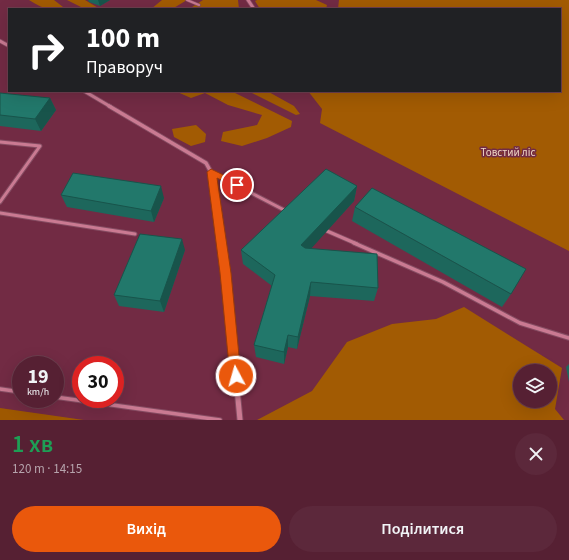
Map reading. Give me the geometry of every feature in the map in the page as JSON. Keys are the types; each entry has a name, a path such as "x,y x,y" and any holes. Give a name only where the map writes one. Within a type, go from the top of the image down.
{"street":[{"path":"86,92 206,164 211,172 226,273 240,420"}],"lane":[{"path":"186,0 199,5"},
{"path":"0,142 40,146 0,202"},
{"path":"211,172 287,211"},
{"path":"0,213 135,234"},
{"path":"327,230 443,282 520,324 569,338"},
{"path":"0,389 12,391"},
{"path":"64,398 220,420"}],"shaded area":[{"path":"0,408 84,420 0,420"}],"green space":[{"path":"29,0 54,0 63,7 45,8"},
{"path":"67,0 85,0 98,8 83,8"},
{"path":"162,0 187,0 174,8 152,8"},
{"path":"203,0 238,0 239,8 191,8"},
{"path":"316,0 327,5 326,8 259,8 255,1"},
{"name":"Товстий ліс","path":"339,0 569,0 569,251 320,123 322,109 309,92 561,92 561,8 338,8"},
{"path":"177,92 233,92 292,121 291,127 267,138 242,146 221,141 223,132 257,125 262,115 228,105 205,93 191,98"},
{"path":"250,92 269,92 294,106 300,114 296,115"},
{"path":"196,125 206,134 205,142 191,146 174,137 172,129"},
{"path":"464,307 556,364 513,364 513,408 555,408 564,420 257,420 312,391 347,342 392,324 436,319"},
{"path":"557,365 562,368 557,397"}],"building":[{"path":"0,93 50,98 35,119 0,115"},
{"path":"326,169 357,186 301,245 305,248 377,254 378,288 311,282 298,337 288,335 284,352 254,345 275,275 241,250"},
{"path":"73,173 161,186 151,211 61,195"},
{"path":"372,188 526,269 511,294 355,207"},
{"path":"140,234 182,239 160,301 114,295"}],"route":[{"path":"236,376 226,273 211,172 237,185"}]}
